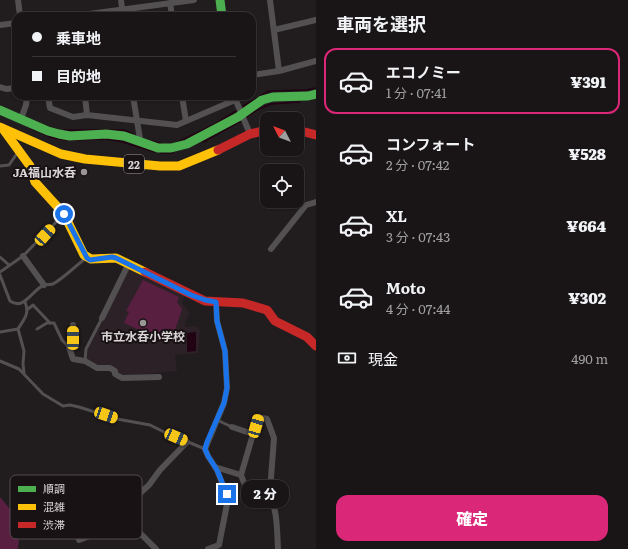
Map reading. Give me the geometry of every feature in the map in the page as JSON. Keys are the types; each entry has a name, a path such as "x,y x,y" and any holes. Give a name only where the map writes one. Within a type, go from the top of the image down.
{"street":[{"path":"18,0 20,12"},
{"path":"121,0 123,12"},
{"path":"128,12 170,3 194,0"},
{"path":"220,0 222,12"},
{"path":"270,0 279,71"},
{"path":"170,3 171,12"},
{"path":"274,30 316,20"},
{"path":"0,25 12,24"},
{"path":"256,74 279,71 316,61"},
{"path":"0,87 6,89 12,88"},
{"path":"0,110 48,131 59,134 70,136 106,134 124,136 162,148 171,148 187,144 242,118 262,100 273,96 304,96 316,94"},
{"path":"21,119 27,100"},
{"path":"49,100 50,108 73,117 87,115 177,125 230,100"},
{"path":"85,100 87,115"},
{"path":"134,100 140,139"},
{"path":"183,100 186,121"},
{"path":"235,100 250,134"},
{"path":"1,128 30,166 35,182 64,214 87,258 95,259 112,257 191,295 205,300 243,303 262,308 267,310 275,321 307,337 316,346"},
{"name":"22","path":"1,128 61,154 85,159 160,166 179,166 221,149 250,134 260,132"},
{"path":"304,132 316,135"},
{"path":"271,249 306,205 316,202"},
{"path":"23,256 44,285"},
{"path":"102,318 128,265"},
{"path":"208,549 219,545 228,505 227,494 205,449 224,403 227,388 225,351 217,321 216,302"},
{"path":"72,325 73,338 69,347 73,359 85,361 97,368 110,368 115,371 115,374 122,378 159,377"},
{"path":"268,496 270,491 274,438 267,419 258,417 241,475 244,483 271,499 274,508 278,549"},
{"path":"232,427 253,434"},
{"path":"142,491 187,442"},
{"path":"215,467 241,475"},
{"path":"142,535 156,549"}],"lane":[{"path":"304,96 307,93 316,90"},
{"path":"124,136 140,139 162,148"},
{"path":"0,166 9,165 18,152"},
{"path":"0,272 23,256 64,214"},
{"path":"0,257 9,265"},
{"path":"0,275 10,301 18,304 25,302 44,285 51,285 66,276 87,258"},
{"path":"24,373 24,351 18,330 27,314 28,309 25,302"},
{"path":"28,309 33,305 50,323 54,323 62,340 69,347"},
{"path":"85,361 86,349 102,318"},
{"path":"37,329 50,323"},
{"path":"0,332 18,330"},
{"path":"0,361 19,369 44,394 63,406 70,405 117,419 150,425 205,449"},
{"path":"217,420 232,427"}],"shaded area":[{"name":"市立水呑小学校","path":"128,269 185,294 182,303 190,313 186,320 185,327 196,326 200,331 198,353 175,355 177,371 122,376 111,366 97,367 86,360 88,348"},
{"path":"143,280 179,297 177,302 182,309 173,336 161,340 124,323 129,312 126,311"},
{"path":"196,332 196,351 187,352 187,333"},
{"path":"0,497 10,509 10,539 19,539 18,549 0,549"}],"waterway":[{"path":"260,96 269,91 306,90 316,88"},
{"path":"243,106 254,100"},
{"path":"246,117 271,104 300,102"},
{"path":"178,142 215,124 236,111"},
{"path":"203,142 243,120"},
{"path":"31,128 53,138 67,140"},
{"path":"64,130 123,130 133,134"},
{"path":"71,140 105,139 119,141 155,152"},
{"path":"152,141 162,144"},
{"path":"161,153 173,153"}],"traffic: fast":[{"path":"220,0 222,12"},
{"path":"0,110 48,131 59,134 70,136 106,134 124,136 158,148 171,148 187,144 238,117 262,100 273,97 308,96 316,94"}],"traffic: slow":[{"path":"0,127 61,154 85,159 160,166 179,166 218,150"},
{"path":"3,129 30,166 35,182 64,214 84,255 91,259 116,258 145,272"}],"traffic: jam":[{"path":"218,150 250,134 260,132"},
{"path":"304,132 316,135"},
{"path":"145,272 205,301 243,303 267,310 275,321 307,337 316,346"}],"place":[{"name":"JA福山水呑","path":"84,172"},
{"name":"市立水呑小学校","path":"143,323"}],"route":[{"path":"64,214 84,255 90,260 108,257 116,258 191,295 216,302 217,321 225,351 227,388 224,403 205,449 217,470 227,494"}]}
